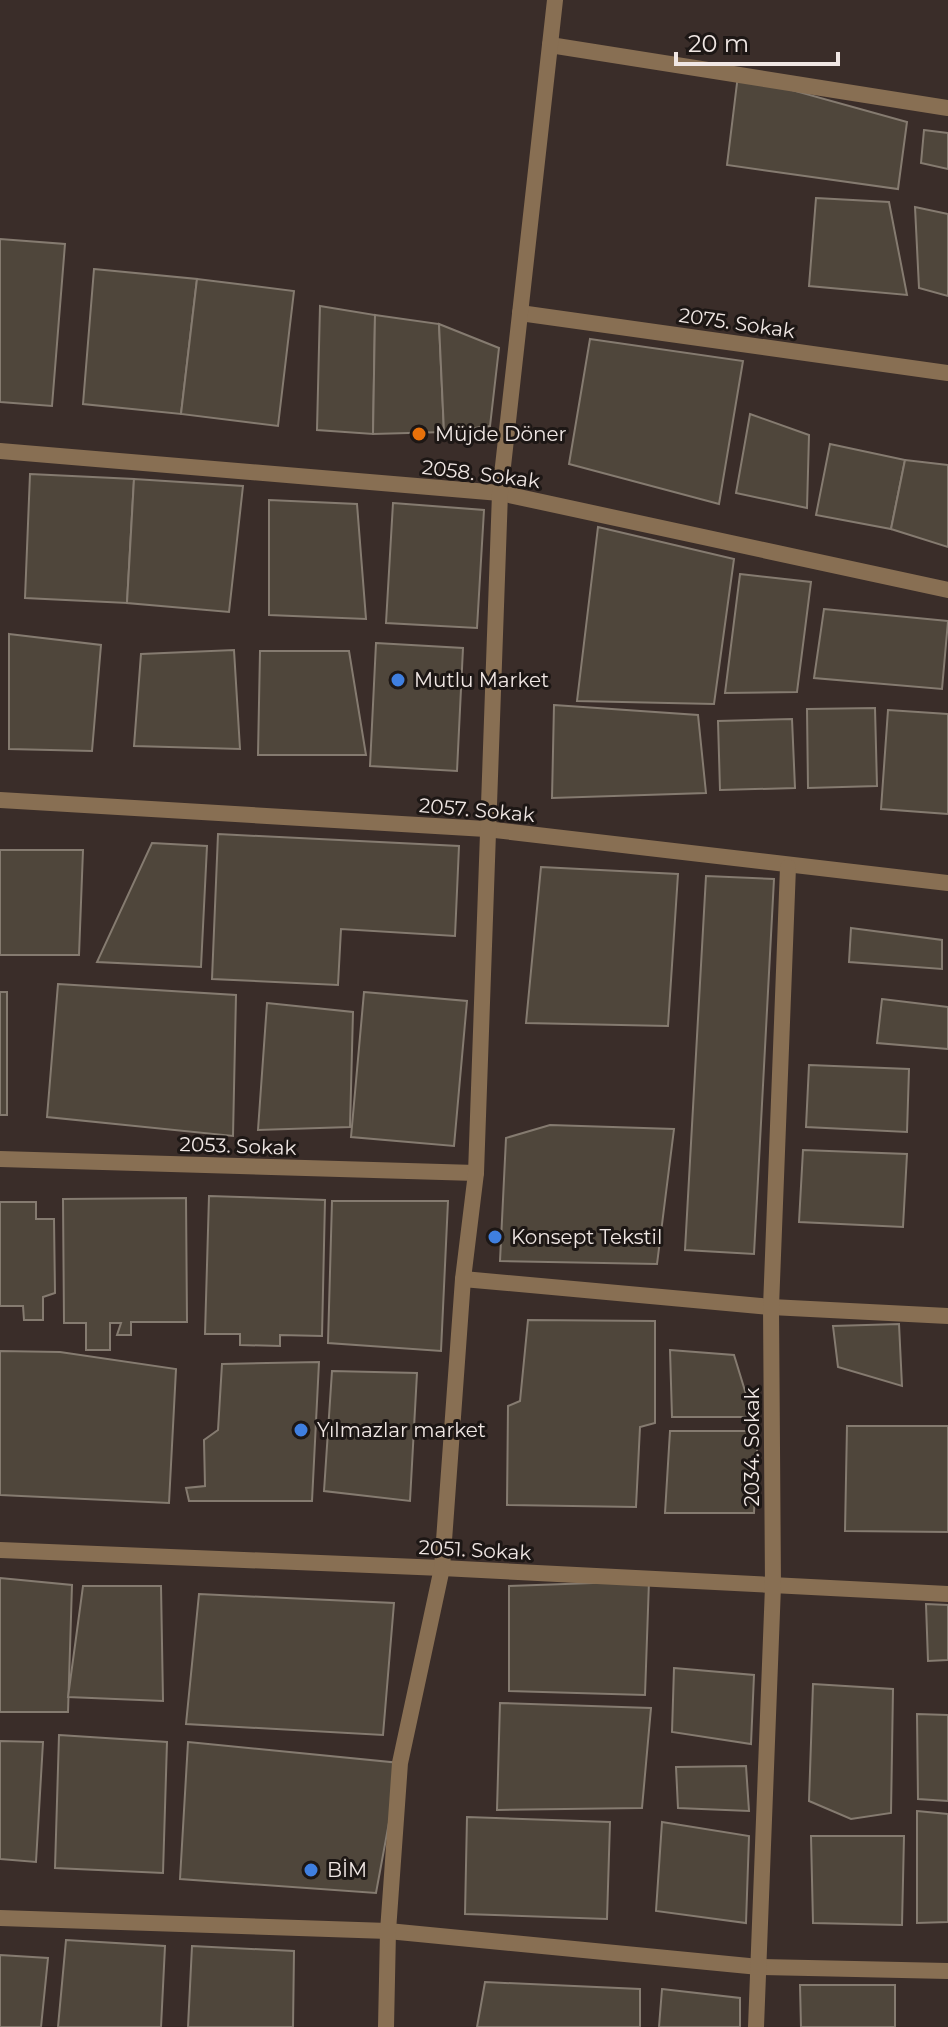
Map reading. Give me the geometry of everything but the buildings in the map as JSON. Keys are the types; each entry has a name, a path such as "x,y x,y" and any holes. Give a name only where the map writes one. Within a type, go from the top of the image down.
{"street":[{"path":"386,2027 388,1931 400,1763 442,1568 463,1279 476,1173 500,493 555,0"},
{"path":"550,45 948,108"},
{"name":"2075. Sokak","path":"520,313 948,373"},
{"name":"2058. Sokak","path":"0,451 500,493 948,590"},
{"name":"2057. Sokak","path":"0,800 486,829 788,867 948,883"},
{"name":"2034. Sokak","path":"756,2027 773,1586 771,1307 788,867"},
{"name":"2053. Sokak","path":"0,1159 476,1173"},
{"path":"463,1279 771,1307 948,1316"},
{"name":"2051. Sokak","path":"0,1550 442,1568 948,1594"},
{"path":"0,1918 388,1931 759,1967 948,1971"}],"place":[{"name":"Müjde Döner","path":"419,434"},
{"name":"Mutlu Market","path":"398,680"},
{"name":"Konsept Tekstil","path":"495,1237"},
{"name":"Yılmazlar market","path":"301,1430"},
{"name":"BİM","path":"311,1870"}]}
